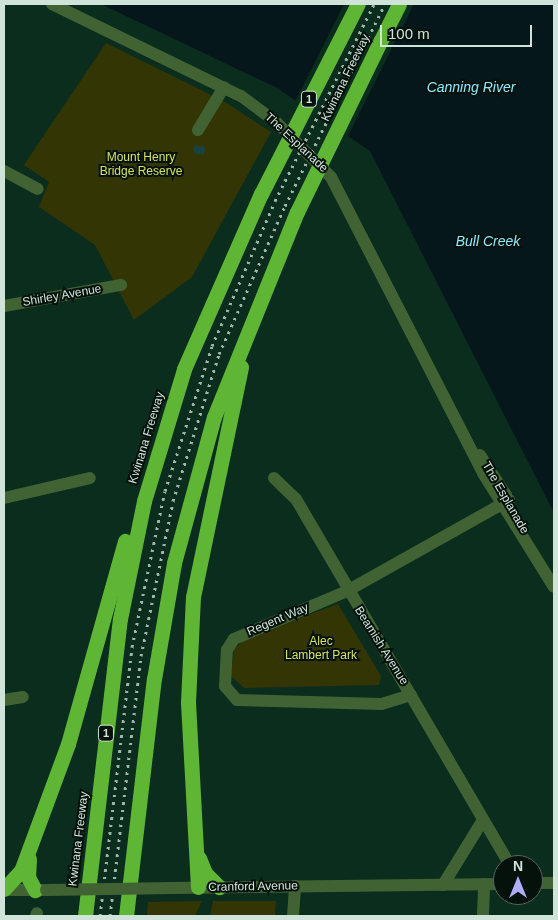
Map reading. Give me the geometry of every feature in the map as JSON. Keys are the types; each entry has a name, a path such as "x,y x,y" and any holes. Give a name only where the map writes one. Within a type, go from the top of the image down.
{"highway":[{"name":"Kwinana Freeway","path":"84,916 120,619 142,511 184,369 258,199 358,4"},
{"name":"Kwinana Freeway","path":"126,916 154,679 174,563 214,417 296,212 399,4"},
{"path":"4,889 18,876 31,848 68,744 164,401 192,327 258,199"},
{"path":"198,888 188,702 193,597 251,324"},
{"path":"31,848 28,877 41,890"},
{"path":"196,848 205,873 220,887"}],"street":[{"name":"The Esplanade","path":"52,4 224,87 276,122 331,177 466,438 492,470 506,502 554,587"},
{"path":"198,130 224,87"},
{"path":"4,171 38,189"},
{"name":"Shirley Avenue","path":"4,306 121,285"},
{"path":"4,498 90,478"},
{"name":"Beamish Avenue","path":"274,478 296,498 347,591 411,695 504,855"},
{"name":"Regent Way","path":"411,695 382,704 237,700 225,686 228,650 234,640 347,591 506,502"},
{"path":"4,700 23,697"},
{"path":"443,885 482,820"},
{"path":"483,916 484,884"},
{"name":"Cranford Avenue","path":"4,889 493,884"},
{"path":"293,916 295,886"}],"green space":[{"name":"Mount Henry Bridge Reserve","path":"106,43 225,102 271,132 192,277 134,320 95,245 39,207 49,182 24,165"},
{"name":"Alec Lambert Park","path":"338,604 381,676 379,685 244,688 231,676 234,650 246,637"},
{"path":"202,901 195,916 147,916 148,902"},
{"path":"213,901 276,901 275,916 210,916"}],"water":[{"name":"Canning River","path":"101,4 554,4 554,513 370,151 277,88"}],"pier":[{"path":"344,4 414,4 347,138 295,102"}],"building":[{"path":"195,145 205,147 204,155 193,153"}],"railway":[{"path":"100,916 132,647 165,491 212,346 275,201 374,4"},
{"path":"110,916 141,656 173,501 219,354 285,206 385,4"}],"water label":[{"name":"Bull Creek","path":"488,241"}]}
